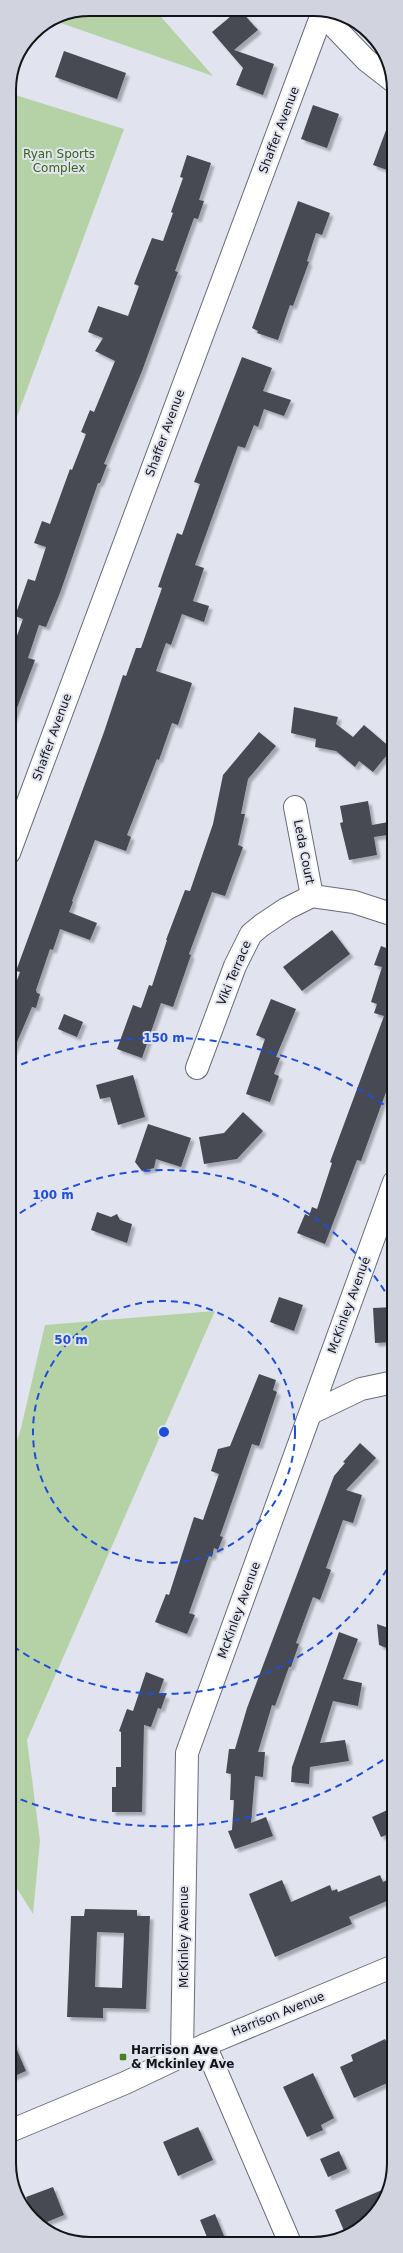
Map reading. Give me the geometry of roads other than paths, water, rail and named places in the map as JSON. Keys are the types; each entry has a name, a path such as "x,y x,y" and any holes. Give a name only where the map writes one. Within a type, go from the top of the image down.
{"street":[{"name":"Shaffer Avenue","path":"16,834 320,16"},
{"path":"325,17 366,60 385,75"},
{"name":"Leda Court","path":"295,807 312,896"},
{"path":"312,896 354,902 387,913"},
{"name":"Viki Terrace","path":"197,1068 235,966 251,934 286,909 312,896"},
{"name":"McKinley Avenue","path":"182,2055 187,1753 387,1201"},
{"path":"311,1412 361,1389 387,1383"},
{"name":"Harrison Avenue","path":"16,2128 125,2083 205,2045 387,1969"},
{"path":"205,2045 287,2237"}],"place":[{"name":"Harrison Ave & Mckinley Ave","path":"123,2057"}],"park label":[{"name":"Ryan Sports Complex","path":"59,161"}]}
